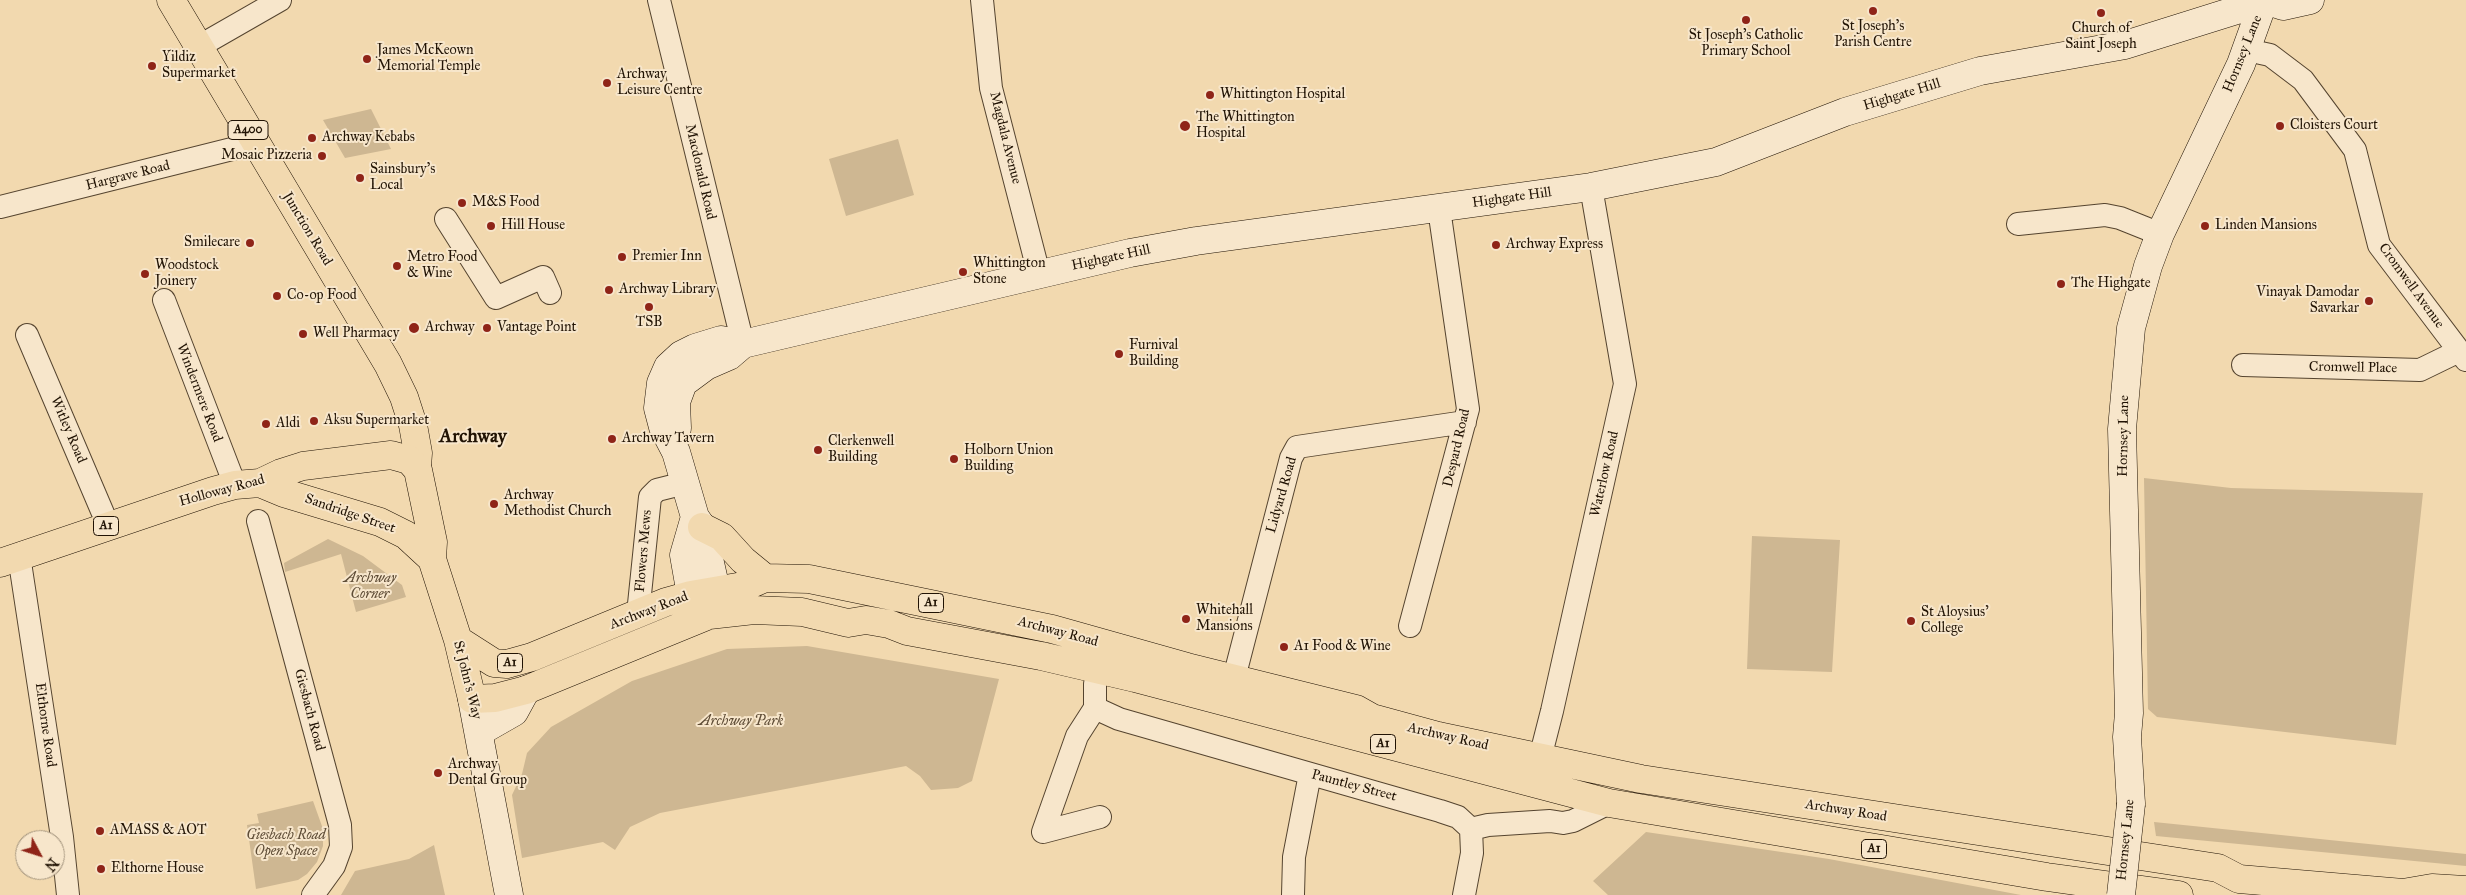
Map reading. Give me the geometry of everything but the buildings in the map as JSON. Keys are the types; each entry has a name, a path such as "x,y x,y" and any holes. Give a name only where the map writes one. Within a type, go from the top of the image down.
{"main road":[{"name":"Junction Road","path":"171,0 370,331 396,381 413,425 418,453 417,467"},
{"name":"Highgate Hill","path":"676,452 663,427 658,408 661,383 668,367 687,351 715,342 727,340 742,344 1130,253 1196,241 1591,187 1716,162 1845,112 1980,70 2125,45 2267,1 2283,6 2310,0"},
{"name":"Hornsey Lane","path":"2121,895 2132,804 2127,737 2129,713 2122,429 2131,328 2148,266 2160,234 2247,50 2267,1"},
{"name":"Highgate Hill","path":"676,452 676,402 683,382 706,366 729,356 742,344"},
{"path":"676,452 698,522 705,600"},
{"name":"Holloway Road","path":"9,559 108,525 303,466 391,455 402,458 417,467"},
{"name":"St John's Way","path":"417,467 433,542 432,559 458,640 472,699 496,817 498,845 509,895"},
{"name":"Sandridge Street","path":"247,484 387,525 406,534 432,559"},
{"path":"698,522 722,536 743,560 765,578"},
{"name":"Archway Road","path":"472,699 496,698 526,690 705,600 765,578 809,579 1052,629 1116,648 1356,710 1373,700 1404,712 1403,738"},
{"name":"Archway Road","path":"458,640 494,663 507,664 532,657 641,614 666,602 705,600 754,610 802,612 848,623 866,620 889,624 907,631 968,641 1403,738 1540,758 1641,779 2218,868 2239,861 2404,878 2432,888 2466,890"},
{"path":"479,732 514,712 526,690"},
{"name":"Archway Road","path":"1403,738 1609,803 2047,877 2179,895"}],"street":[{"path":"198,47 280,0"},
{"name":"Macdonald Road","path":"659,0 742,344"},
{"name":"Magdala Avenue","path":"982,0 991,88 1039,274"},
{"name":"Cromwell Avenue","path":"2247,50 2270,55 2303,80 2355,150 2379,245 2462,356"},
{"name":"Hargrave Road","path":"0,207 256,143"},
{"name":"Waterlow Road","path":"1540,758 1625,384 1591,187"},
{"name":"Despard Road","path":"1410,626 1468,409 1439,209"},
{"path":"2018,224 2106,215 2120,218 2160,234"},
{"path":"446,219 496,298 544,277 550,292"},
{"name":"Windermere Road","path":"164,300 247,484"},
{"name":"Witley Road","path":"28,335 108,525"},
{"name":"Cromwell Place","path":"2243,365 2420,370 2462,356"},
{"name":"Lidyard Road","path":"1234,678 1238,660 1242,654 1243,640 1291,458 1297,447 1466,422"},
{"name":"Flowers Mews","path":"641,614 639,604 650,498 656,490 685,482"},
{"name":"Giesbach Road","path":"258,521 340,825 341,847 334,866 313,895"},
{"name":"Elthorne Road","path":"9,559 62,837 68,895"},
{"path":"1100,670 1095,684 1095,708 1077,736 1043,832 1100,817"},
{"name":"Pauntley Street","path":"1095,708 1119,719 1310,774 1354,784 1440,811 1458,818 1471,829"},
{"path":"1293,895 1294,857 1310,774"},
{"path":"1464,895 1472,853 1471,829 1488,825 1550,821 1563,823 1609,803"}],"green space":[{"path":"371,109 391,149 345,158 323,120"},
{"path":"898,139 914,195 846,216 829,159"},
{"path":"2144,478 2231,488 2423,493 2396,745 2157,717 2148,709"},
{"path":"1752,536 1840,540 1832,672 1747,669"},
{"name":"Archway Corner","path":"328,539 363,556 402,585 406,597 356,612 341,554 285,572 284,563"},
{"name":"Archway Park","path":"807,646 999,679 972,781 958,788 931,790 920,776 906,766 660,813 630,827 615,850 603,842 522,858 512,795 522,774 527,753 551,727 632,681 727,649"},
{"name":"Giesbach Road Open Space","path":"313,801 323,829 323,846 317,862 307,874 298,880 256,889 247,825 259,823 257,814"},
{"path":"2154,822 2466,854 2466,866 2156,836"},
{"path":"1646,832 1829,859 2021,895 1608,895 1593,881"},
{"path":"434,845 445,895 341,895 355,871 409,859"}],"place":[{"name":"St Joseph's Parish Centre","path":"1873,11"},
{"name":"Church of Saint Joseph","path":"2101,13"},
{"name":"St Joseph's Catholic Primary School","path":"1746,20"},
{"name":"James McKeown Memorial Temple","path":"367,59"},
{"name":"Yildiz Supermarket","path":"152,66"},
{"name":"Archway Leisure Centre","path":"607,83"},
{"name":"Whittington Hospital","path":"1210,95"},
{"name":"The Whittington Hospital","path":"1185,126"},
{"name":"Cloisters Court","path":"2280,126"},
{"name":"Archway Kebabs","path":"312,138"},
{"name":"Mosaic Pizzeria","path":"322,156"},
{"name":"Sainsbury's Local","path":"360,178"},
{"name":"M&S Food","path":"462,203"},
{"name":"Hill House","path":"491,226"},
{"name":"Linden Mansions","path":"2205,226"},
{"name":"Smilecare","path":"250,243"},
{"name":"Archway Express","path":"1496,245"},
{"name":"Premier Inn","path":"622,257"},
{"name":"Metro Food & Wine","path":"397,266"},
{"name":"Whittington Stone","path":"963,272"},
{"name":"Woodstock Joinery","path":"145,274"},
{"name":"The Highgate","path":"2061,284"},
{"name":"Archway Library","path":"609,290"},
{"name":"Co-op Food","path":"277,296"},
{"name":"Vinayak Damodar Savarkar","path":"2369,301"},
{"name":"TSB","path":"649,307"},
{"name":"Archway","path":"414,328"},
{"name":"Vantage Point","path":"487,328"},
{"name":"Well Pharmacy","path":"303,334"},
{"name":"Furnival Building","path":"1119,354"},
{"name":"Aksu Supermarket","path":"314,421"},
{"name":"Aldi","path":"266,424"},
{"name":"Archway Tavern","path":"612,439"},
{"name":"Clerkenwell Building","path":"818,450"},
{"name":"Holborn Union Building","path":"954,459"},
{"name":"Archway Methodist Church","path":"494,504"},
{"name":"Whitehall Mansions","path":"1186,619"},
{"name":"St Aloysius' College","path":"1911,621"},
{"name":"A1 Food & Wine","path":"1284,647"},
{"name":"Archway Dental Group","path":"438,773"},
{"name":"AMASS & AOT","path":"100,831"},
{"name":"Elthorne House","path":"101,869"}],"district":[{"name":"Archway","path":"473,437"}]}
